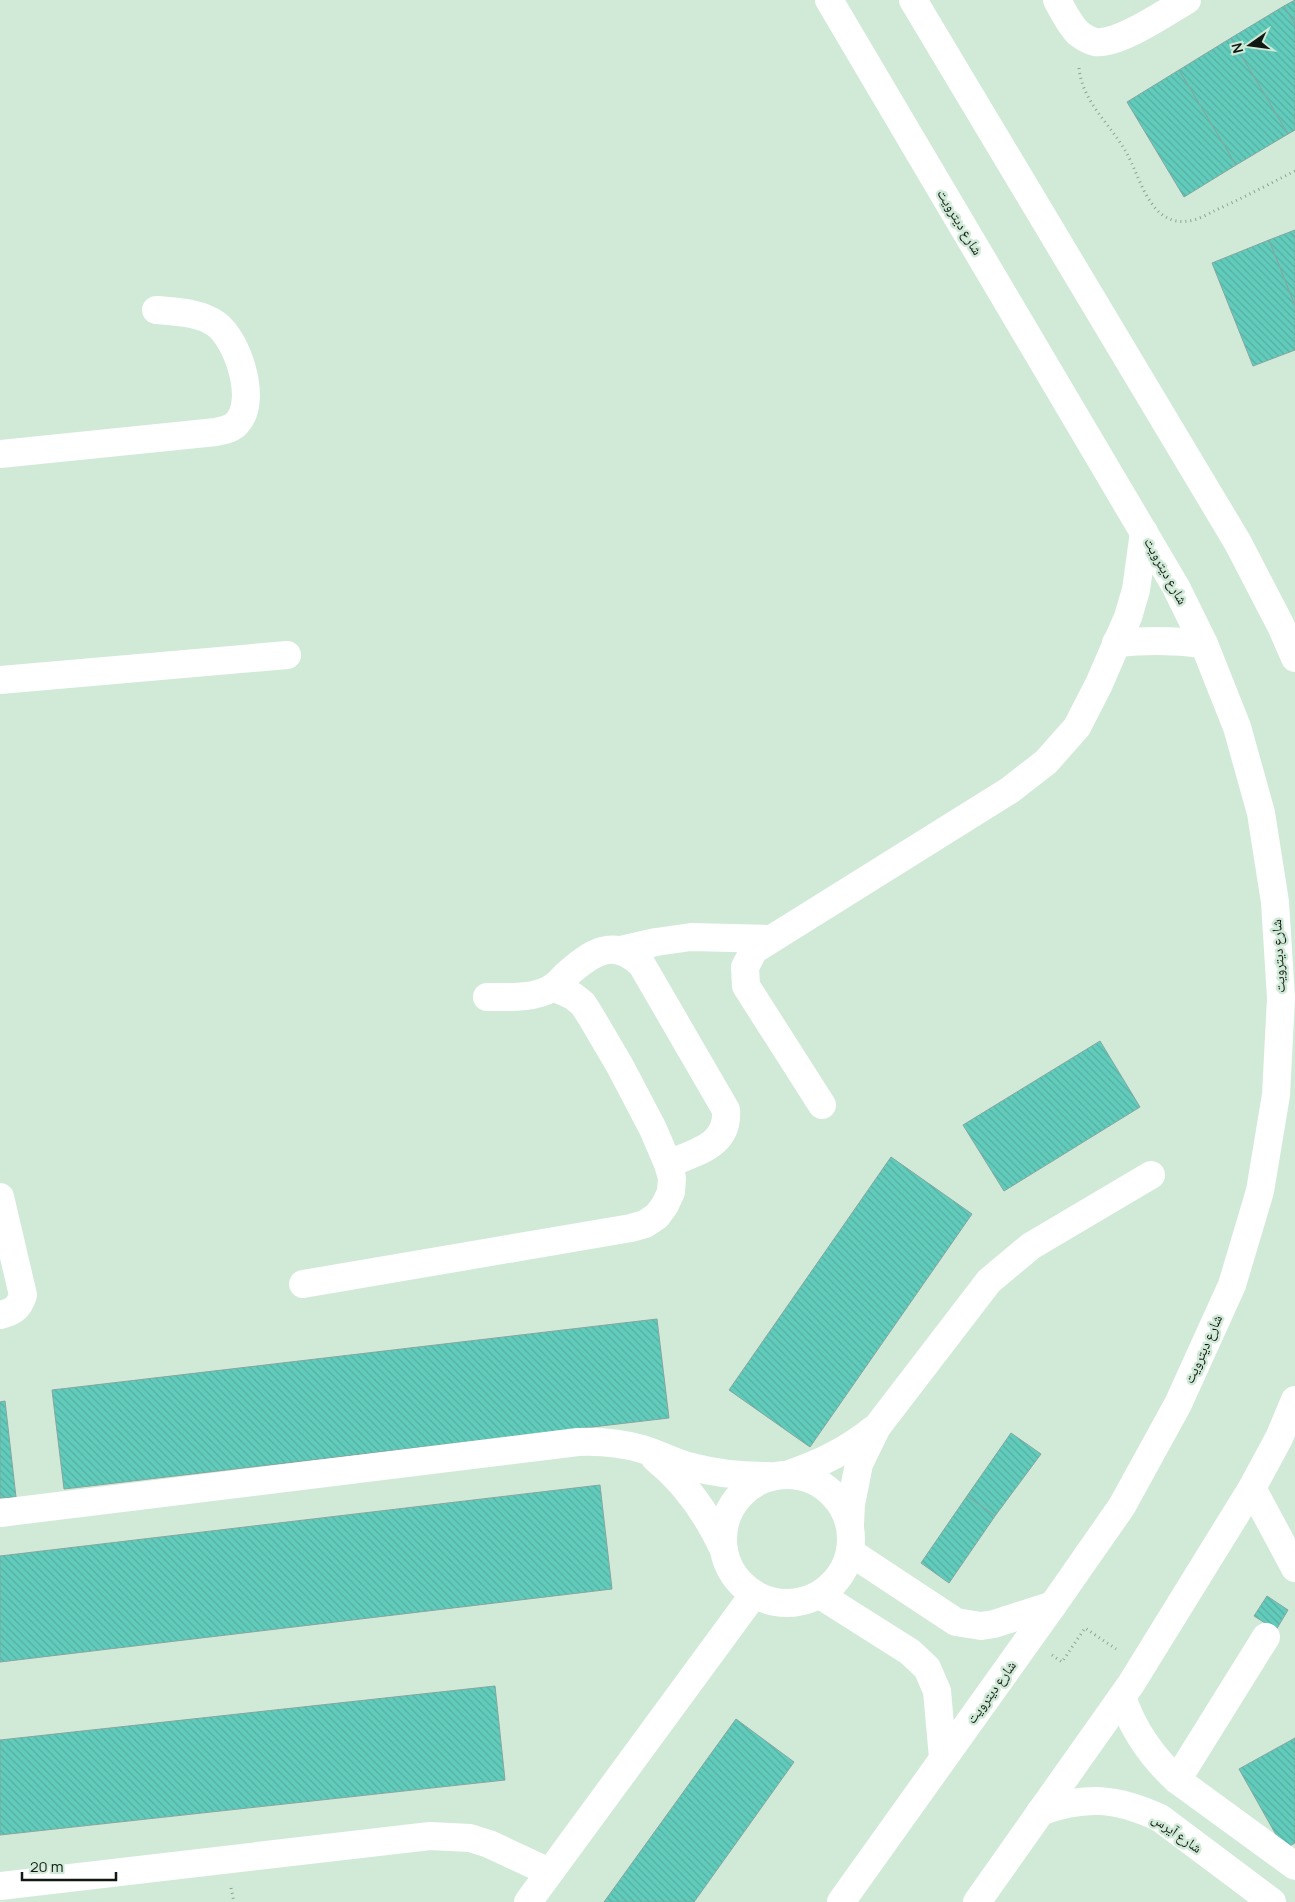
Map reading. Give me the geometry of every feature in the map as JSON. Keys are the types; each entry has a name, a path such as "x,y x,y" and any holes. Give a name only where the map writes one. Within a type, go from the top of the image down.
{"street":[{"name":"شارع ديترويت","path":"829,0 1144,532 1176,587 1204,644 1237,727 1261,814 1275,902 1281,998 1275,1105 1260,1191 1232,1285 1178,1404 1122,1506 841,1902"},
{"path":"913,0 1238,543 1281,626 1295,658"},
{"path":"1057,0 1068,20 1079,34 1094,42 1111,40 1128,34 1187,0"},
{"path":"0,454 216,432 237,424 243,415 246,404 246,391 235,348 227,335 216,324 203,317 188,313 156,310"},
{"path":"822,1106 746,986 745,967 754,950 1010,790 1046,762 1077,726 1099,684 1128,617 1136,590 1144,532"},
{"path":"1116,643 1155,640 1204,644"},
{"path":"0,680 287,655"},
{"path":"487,998 524,996 553,988 584,960 595,953 608,949 621,950 691,937 770,939"},
{"path":"621,950 633,955 642,965 726,1110 725,1130 719,1139 711,1145 668,1164"},
{"path":"303,1284 631,1228 645,1224 657,1216 665,1205 670,1192 672,1178 668,1164 620,1066 583,1004 573,996 553,988"},
{"path":"644,1450 661,1463 690,1494 706,1517 723,1548 728,1566 739,1582 754,1594 770,1602 787,1604 804,1601 820,1595 831,1587 840,1576 846,1564 852,1538 850,1524 851,1504 859,1464 877,1427 989,1281 1031,1246 1151,1175"},
{"path":"0,1197 23,1295 20,1304 13,1311 0,1315"},
{"path":"977,1902 1127,1690 1252,1488 1295,1400"},
{"path":"723,1548 723,1530 728,1512 738,1497 752,1484 808,1468 845,1450 877,1427"},
{"path":"0,1513 578,1442 600,1441 644,1450 684,1465 717,1473 742,1476 779,1475 806,1477 821,1484 834,1495 844,1508 850,1524"},
{"path":"1252,1488 1295,1568"},
{"path":"850,1552 956,1622 981,1626 994,1624 1053,1605"},
{"path":"528,1902 754,1594"},
{"path":"820,1595 910,1652 927,1668 937,1691 943,1758"},
{"path":"1177,1780 1266,1638"},
{"path":"1127,1690 1129,1716 1145,1745 1162,1766 1177,1780 1295,1866"},
{"name":"شارع آيرس","path":"1040,1812 1060,1804 1080,1800 1114,1802 1141,1809 1160,1818 1272,1902"},
{"path":"0,1886 430,1836 470,1838 489,1844 549,1872"}],"path":[{"path":"1094,42 1084,49 1078,62 1080,79 1085,94 1115,133 1129,156 1147,197 1158,212 1171,220 1188,221 1206,215 1295,170"},
{"path":"1030,1638 1062,1662 1085,1628 1129,1658 1118,1675 1127,1690"}],"building":[{"path":"1295,0 1295,25 1284,6"},
{"path":"1284,6 1295,25 1295,130 1288,134 1231,38"},
{"path":"1231,38 1288,134 1236,165 1179,70"},
{"path":"1179,70 1236,165 1184,197 1127,102"},
{"path":"1295,230 1295,306 1269,240"},
{"path":"1269,240 1295,306 1295,350 1253,366 1212,263"},
{"path":"1100,1041 1140,1107 1004,1191 963,1125"},
{"path":"891,1157 972,1214 810,1447 729,1390"},
{"path":"657,1319 669,1418 64,1489 52,1390"},
{"path":"5,1401 16,1497 0,1498 0,1402"},
{"path":"1011,1433 1041,1454 995,1516 967,1496"},
{"path":"600,1485 612,1589 0,1662 0,1556"},
{"path":"967,1496 995,1516 949,1583 921,1563"},
{"path":"1267,1596 1288,1610 1276,1630 1254,1616"},
{"path":"495,1686 505,1780 0,1835 0,1740"},
{"path":"736,1719 794,1762 694,1902 604,1902"},
{"path":"1295,1738 1295,1843 1284,1849 1239,1769"}]}
